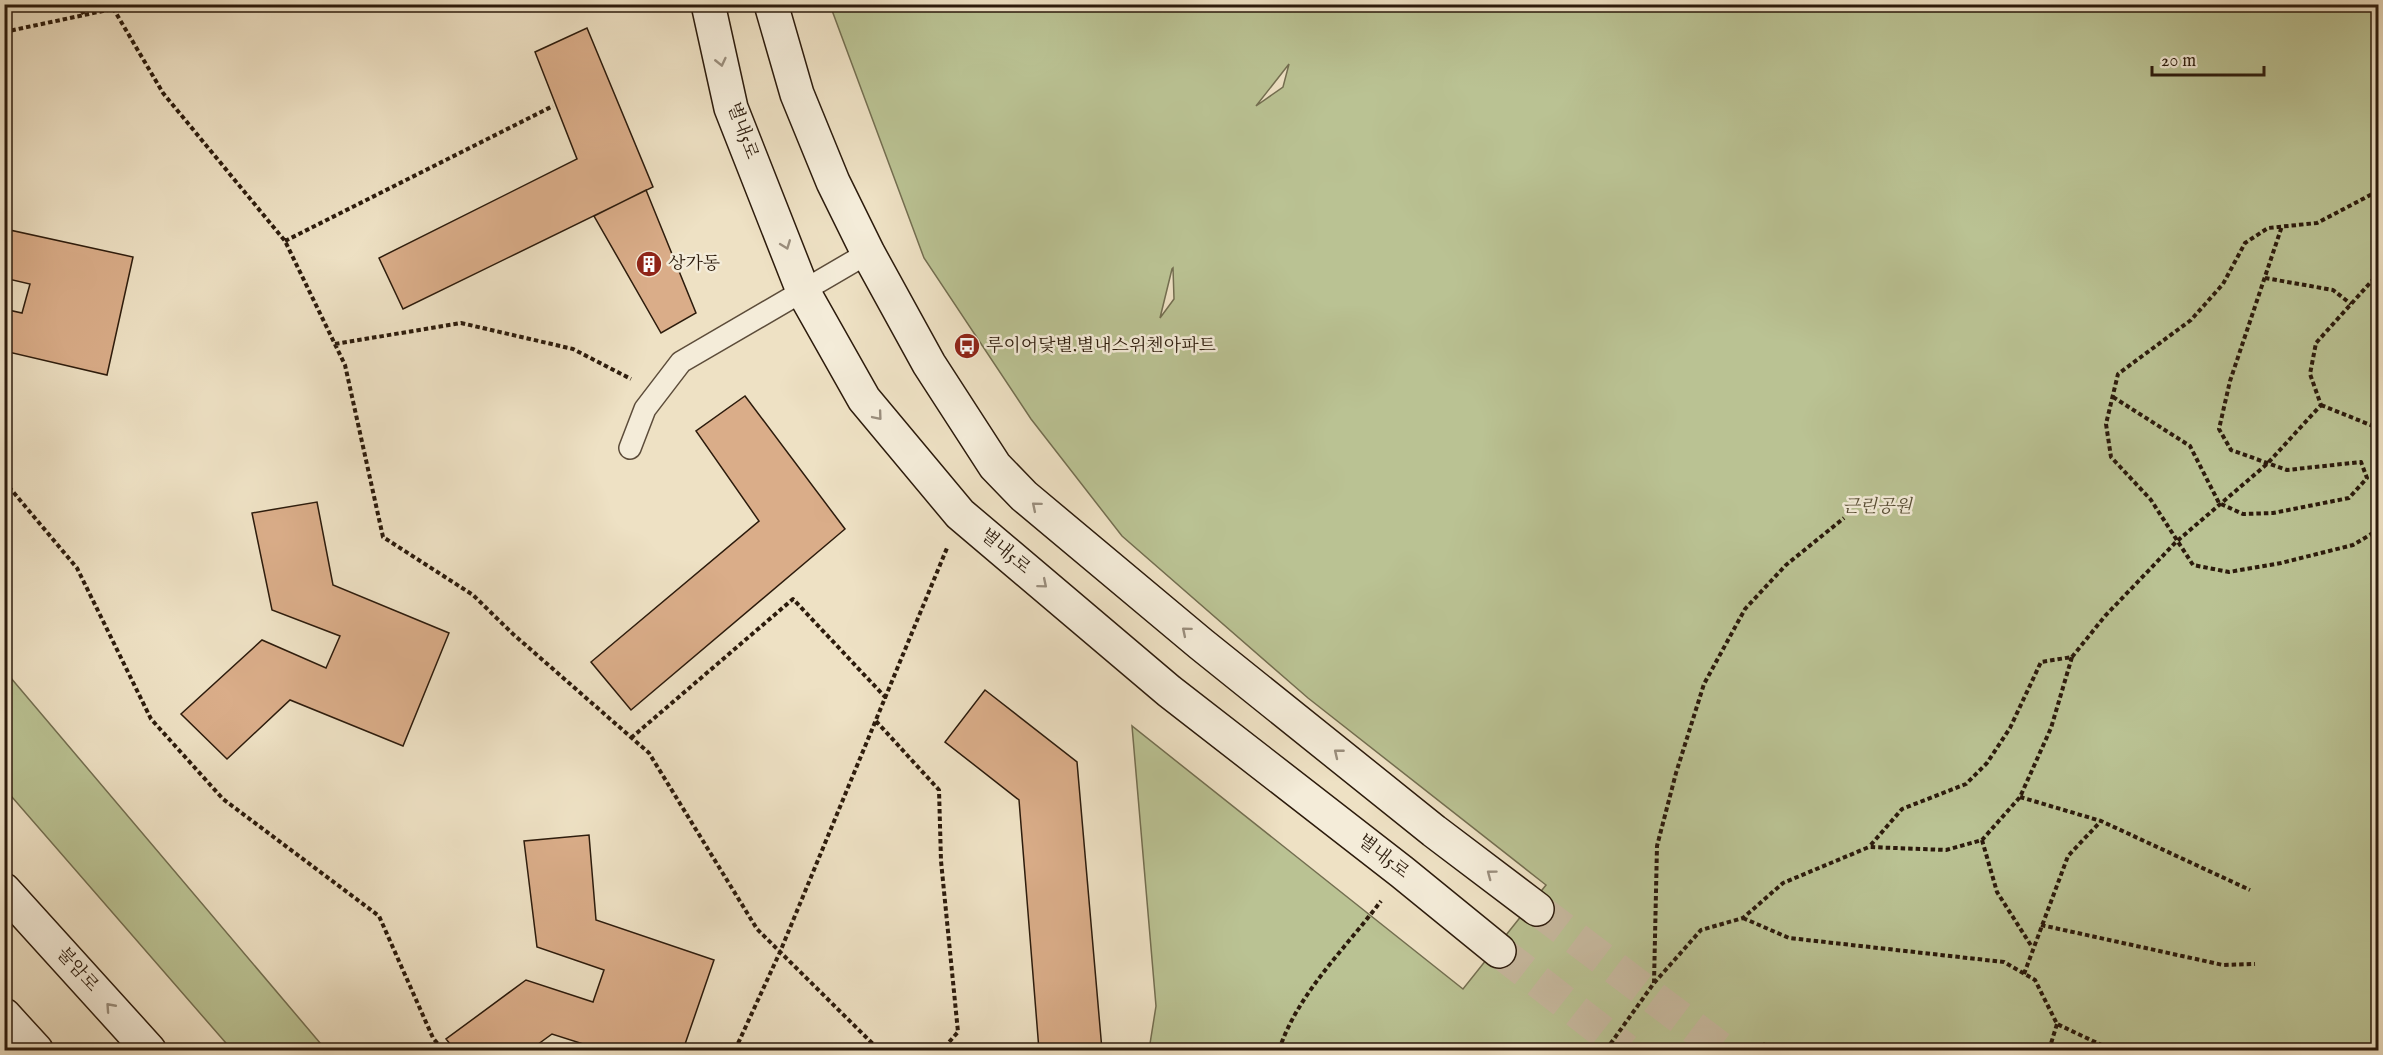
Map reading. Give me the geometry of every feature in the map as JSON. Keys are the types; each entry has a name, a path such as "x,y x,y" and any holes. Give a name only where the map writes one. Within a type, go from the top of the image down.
{"street":[{"name":"별내5로","path":"708,4 731,108 803,291 864,399 960,514 1169,691 1402,872 1499,951"},
{"path":"771,4 797,94 833,182 868,253 929,364 995,466 1024,496 1210,651 1537,909"},
{"name":"불암로","path":"4,890 149,1050"},
{"path":"4,1015 36,1050"}],"lane":[{"path":"630,448 645,409 681,362 868,253"}],"path":[{"path":"77,4 84,15"},
{"path":"4,32 135,4"},
{"path":"113,8 163,93 285,241 345,365 383,537 473,595 513,634 649,753 757,929 879,1050"},
{"path":"285,241 553,106"},
{"path":"2379,200 2377,192 2317,223 2268,228 2245,243 2223,284 2192,320 2118,374 2106,424 2111,457 2151,500 2193,565 2229,572 2281,564 2353,545 2379,530"},
{"path":"2113,397 2190,446 2219,503 2243,514 2273,513 2349,498 2367,478 2361,462 2287,470 2231,450 2219,429 2230,381 2282,226"},
{"path":"2379,274 2316,343 2310,374 2321,405 2379,428"},
{"path":"2265,278 2333,290 2351,304"},
{"path":"335,344 461,323 573,349 620,371 655,395"},
{"path":"1606,1050 1654,983 1701,930 1743,918 1783,883 1869,848 1946,850 1982,840 2020,797 2050,728 2072,657 2104,616 2176,542 2267,464 2321,405"},
{"path":"4,481 77,568 151,719 223,799 379,916 433,1038 443,1050"},
{"path":"735,1050 780,952 960,514"},
{"path":"1654,983 1658,846 1676,773 1704,684 1745,609 1786,565 1844,518"},
{"path":"632,738 793,599 886,698"},
{"path":"1869,848 1902,809 1966,784 1987,763 2010,728 2041,662 2072,657"},
{"path":"876,721 939,790 941,861 958,1032 942,1050"},
{"path":"2020,797 2101,821 2250,890"},
{"path":"2024,974 2068,856 2101,821"},
{"path":"1982,840 1997,892 2033,948"},
{"path":"1279,1050 1288,1024 1402,872"},
{"path":"1743,918 1789,938 2004,962 2035,981 2057,1024 2112,1050"},
{"path":"2041,925 2223,964 2255,964"},
{"path":"2049,1050 2057,1024"}],"green space":[{"name":"근린공원","path":"830,5 2378,5 2378,1050 1773,1050 1764,1043 1757,1050 1149,1050 1156,1006 1132,726 1463,989 1546,885 1308,698 1122,536 1031,419 924,258","holes":["1289,64 1283,87 1256,106","1172,269 1174,299 1160,318"]},
{"path":"4,671 326,1050 232,1050 5,789"}],"building":[{"path":"587,28 653,187 403,309 379,258 577,159 535,52"},
{"name":"상가동","path":"646,190 696,313 661,333 594,216"},
{"path":"4,206 10,230 133,257 107,375 4,351 4,309 22,313 30,284 4,278"},
{"path":"745,396 845,529 631,710 591,662 759,521 696,431"},
{"path":"317,502 333,585 449,633 403,746 290,700 227,759 181,714 262,640 326,668 340,636 272,610 252,513"},
{"path":"985,690 1077,762 1102,1050 1039,1050 1019,800 945,742"},
{"path":"589,835 596,920 714,960 683,1050 602,1050 552,1034 530,1050 455,1050 446,1039 526,980 593,1002 604,970 537,947 524,841"}],"tunnel":[{"path":"1537,909 1723,1050"},
{"path":"1499,951 1626,1050"}],"place":[{"name":"상가동","path":"649,264"},
{"name":"루이어닻별.별내스위첸아파트","path":"967,346"}]}
